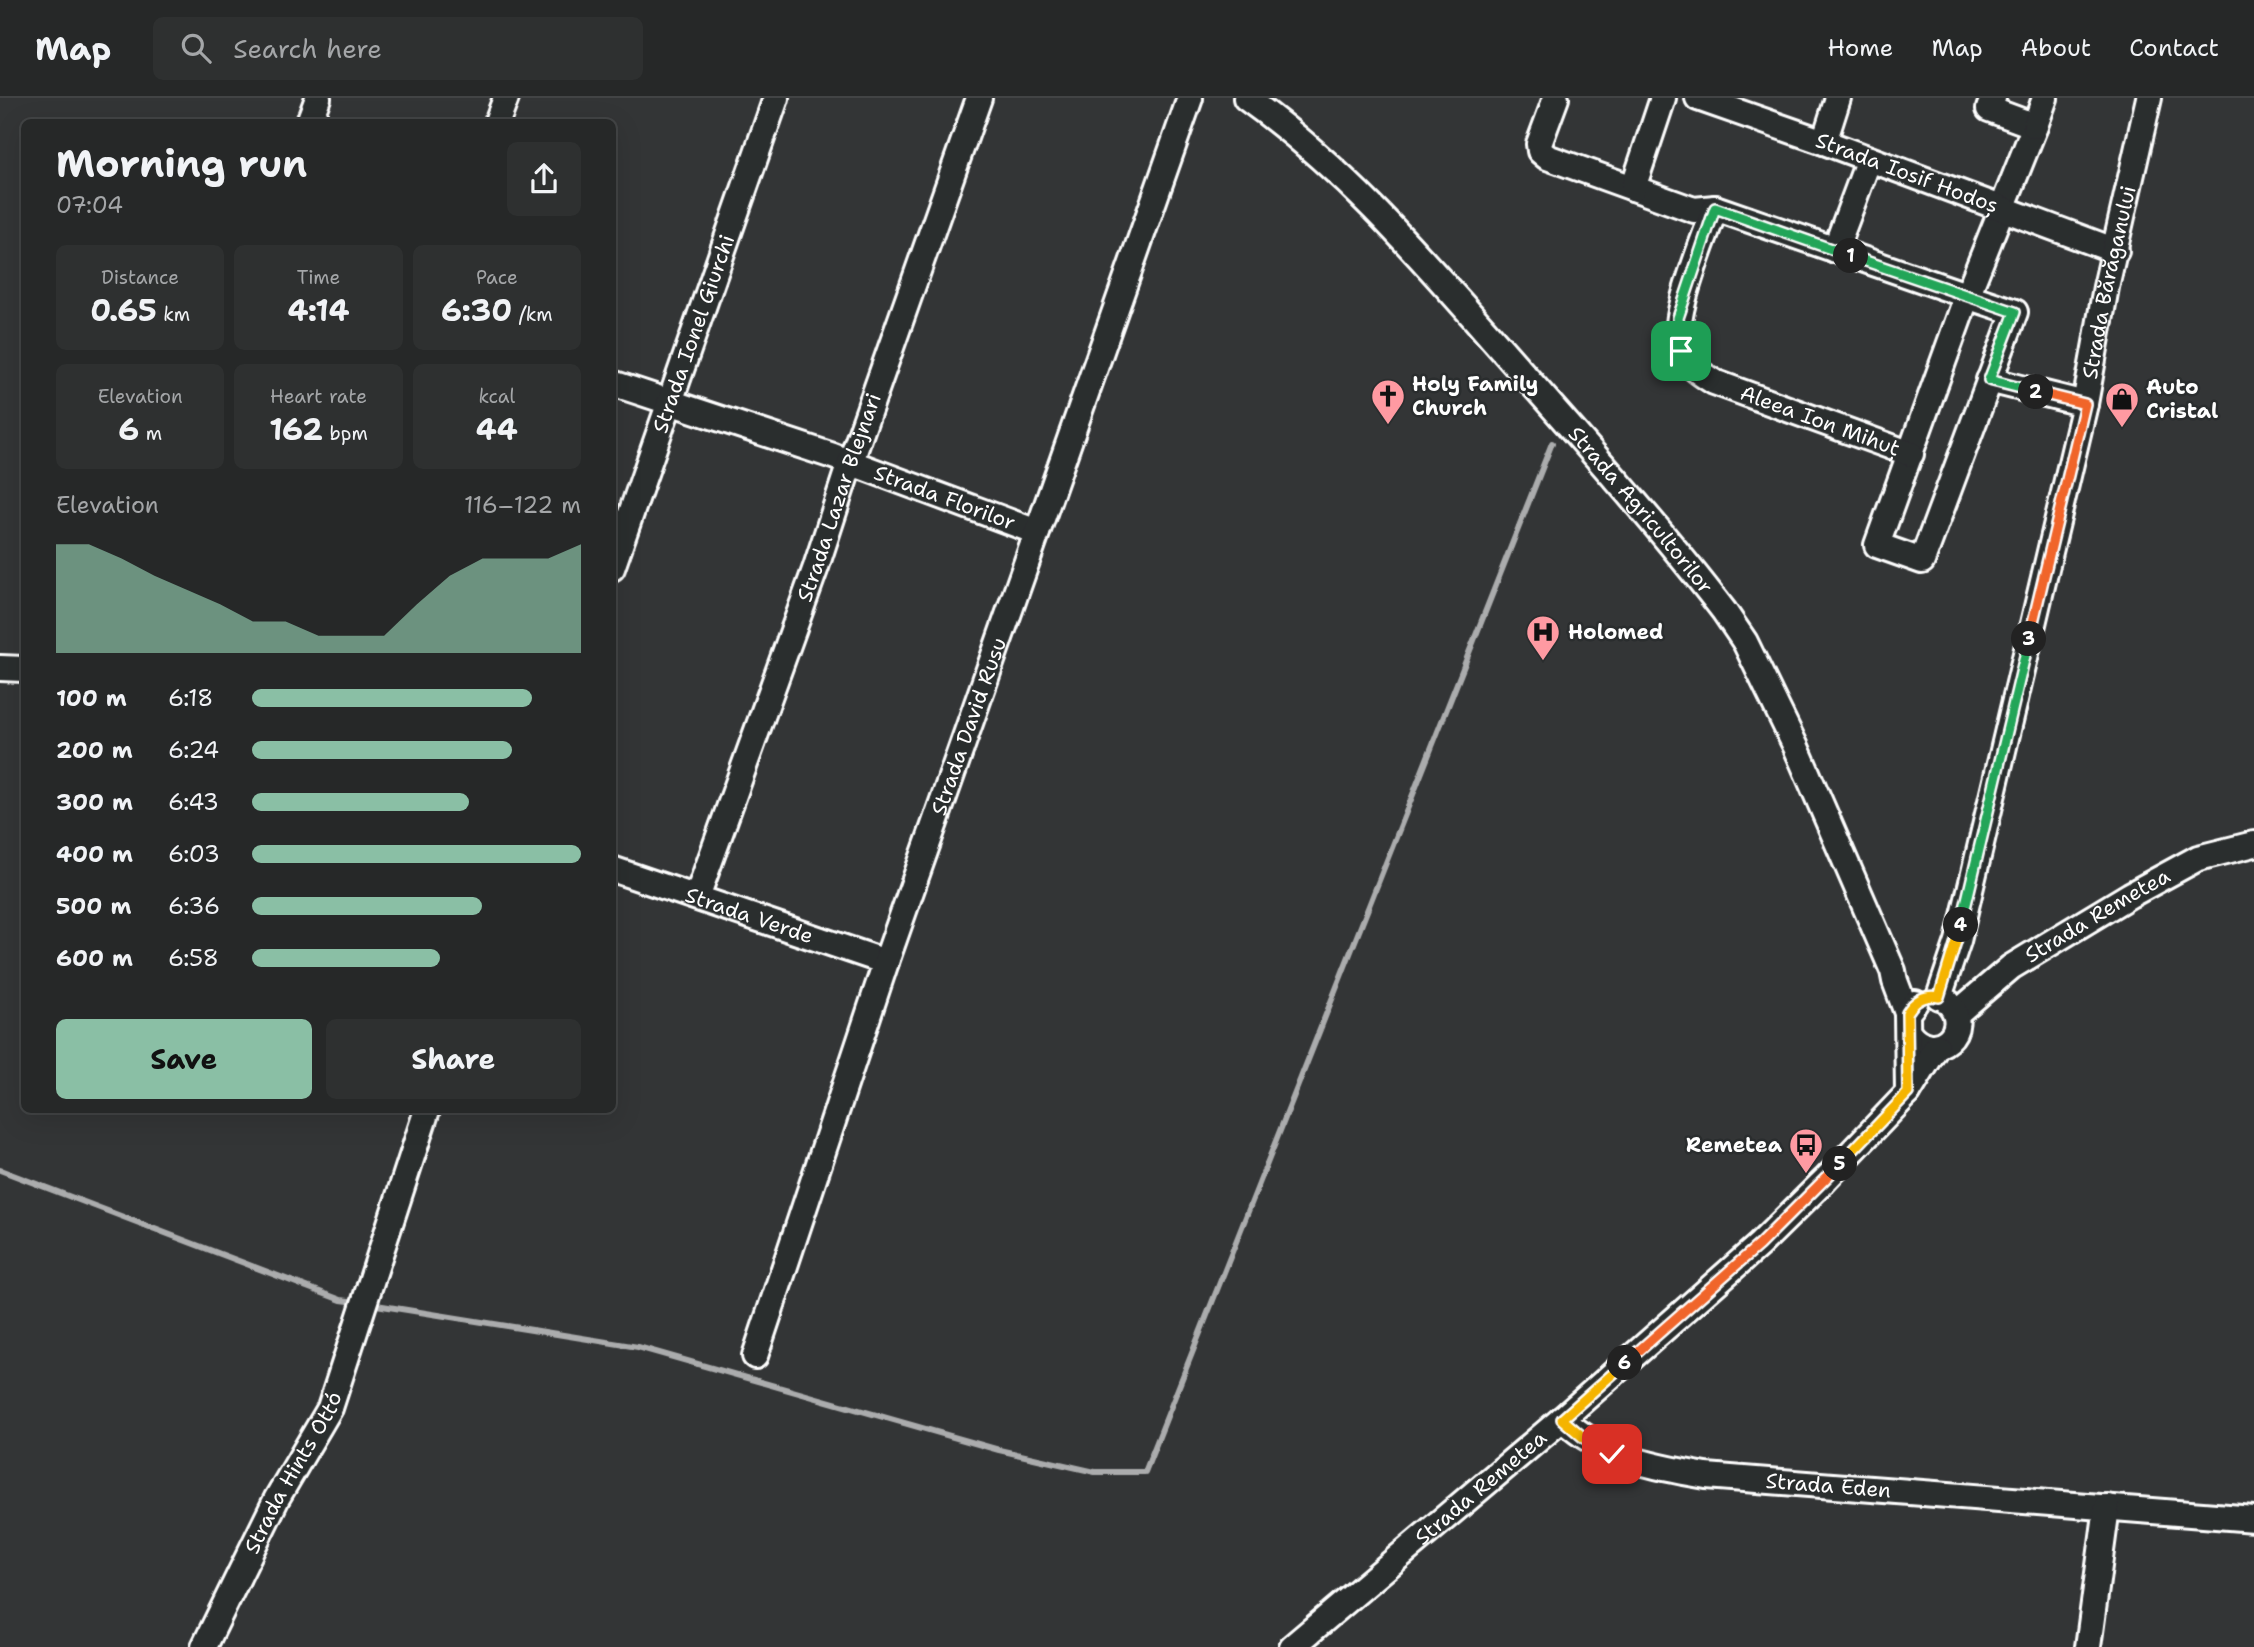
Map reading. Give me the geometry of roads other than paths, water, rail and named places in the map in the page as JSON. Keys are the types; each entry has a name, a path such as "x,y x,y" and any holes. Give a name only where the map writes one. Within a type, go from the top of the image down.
{"street":[{"path":"310,119 318,98"},
{"path":"498,119 506,98"},
{"name":"Strada Ionel Giurchi","path":"616,557 776,98"},
{"name":"Strada Lazar Blejnari","path":"697,897 816,567 979,98"},
{"name":"Strada David Rusu","path":"755,1356 886,961 1190,98"},
{"name":"Aleea Ion Mihuț","path":"1556,98 1539,144 1540,151 1547,156 1694,210 1715,208 1967,296 2015,312 1922,561 1877,545 1967,296 2045,98"},
{"path":"1633,188 1663,98"},
{"name":"Strada Iosif Hodoș","path":"1698,98 1724,102 2116,251"},
{"path":"1824,142 1838,98"},
{"path":"1993,98 1989,110 2035,126"},
{"name":"Strada Bărăganului","path":"1940,1002 1958,941 2085,404 2106,287 2150,98"},
{"name":"Strada Agricultorilor","path":"1252,100 1339,174 1432,270 1567,424 1724,611 1745,642 1791,736 1893,971 1908,1023"},
{"path":"1835,250 1869,159"},
{"name":"Aleea Ion Mihuț","path":"1715,208 1678,318 1681,351 1694,369 1714,382 1911,454"},
{"path":"1989,380 2085,404"},
{"name":"Strada Florilor","path":"616,384 851,464 1037,532"},
{"path":"0,668 21,669"},
{"name":"Strada Remetea","path":"1940,1002 2011,967 2130,895 2198,858 2254,844"},
{"name":"Strada Verde","path":"616,870 886,961"},
{"name":"Strada Agricultorilor","path":"1893,971 1940,1002"},
{"path":"1908,1023 1921,1044 1937,1046 1951,1037 1957,1022 1940,1002 1912,1005 1908,1023 1908,1093"},
{"name":"Strada Remetea","path":"1292,1647 1562,1419 1759,1245 1908,1093 1937,1046"},
{"name":"Strada Hints Ottó","path":"204,1647 277,1499 330,1408 426,1113"},
{"name":"Strada Eden","path":"1562,1419 1584,1438 1612,1454 1647,1465 1706,1476 2254,1519"},
{"path":"2088,1647 2107,1507"}],"waterway":[{"path":"370,1304 638,1347 999,1450 1095,1472 1145,1472 1552,443"},
{"path":"0,1170 341,1300 357,1302"}],"place":[{"name":"Holy Family Church","path":"1388,426"},
{"name":"Auto Cristal","path":"2122,429"},
{"name":"Holomed","path":"1543,662"},
{"name":"Remetea","path":"1806,1175"}]}
